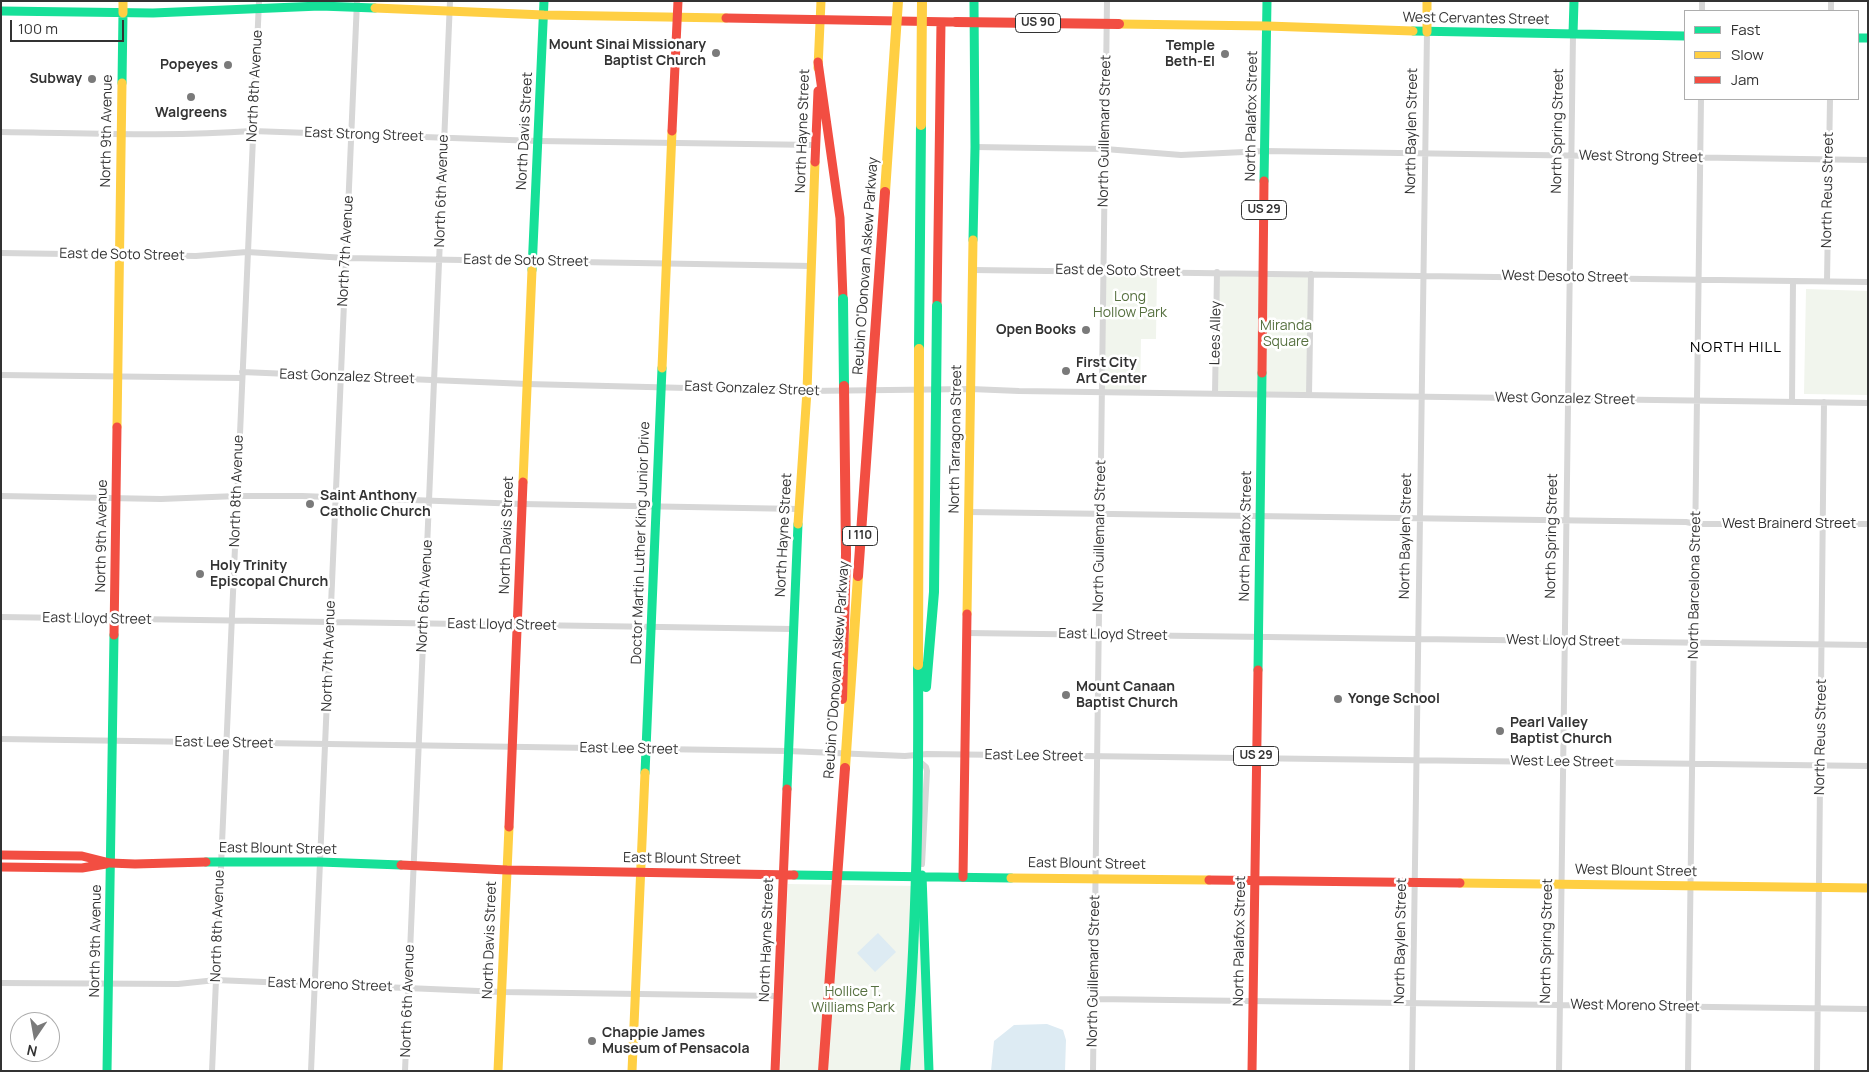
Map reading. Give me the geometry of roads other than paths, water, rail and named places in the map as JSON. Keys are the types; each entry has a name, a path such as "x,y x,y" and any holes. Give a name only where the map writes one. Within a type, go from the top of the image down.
{"main road":[{"name":"North 9th Avenue","path":"107,1071 123,1"},
{"name":"North Davis Street","path":"498,1071 544,1"},
{"name":"Doctor Martin Luther King Junior Drive","path":"632,1071 678,1"},
{"name":"North Hayne Street","path":"775,1071 798,509 807,391 821,1"},
{"name":"Reubin O'Donovan Askew Parkway","path":"823,1071 898,1"},
{"path":"905,1071 911,1010 920,756 918,571 922,1"},
{"name":"North Tarragona Street","path":"963,877 973,270 974,1"},
{"name":"North Palafox Street","path":"1252,1071 1267,1"},
{"name":"North Baylen Street","path":"1427,1 1427,32"},
{"name":"North Spring Street","path":"1573,34 1574,1"},
{"name":"US 90","path":"1,12 123,13 259,5 320,6 357,4 450,6 544,15 1267,26"},
{"path":"920,756 934,592 941,22"},
{"name":"West Cervantes Street","path":"1267,26 1427,32 1684,36"},
{"path":"818,62 840,218 843,299 846,554 845,629 839,746 841,816"},
{"name":"East Blount Street","path":"1,855 82,856 110,863"},
{"name":"East Blount Street","path":"1,867 82,868 110,863 221,861 320,862 506,870 641,873 1254,881"},
{"path":"922,876 929,1071"},
{"name":"West Blount Street","path":"1254,881 1868,888"}],"street":[{"name":"North Guillemard Street","path":"1093,1071 1107,1"},
{"name":"North 7th Avenue","path":"311,1071 357,4"},
{"name":"North 8th Avenue","path":"212,1071 259,5"},
{"name":"North 6th Avenue","path":"405,1071 450,6"},
{"name":"North Baylen Street","path":"1412,1071 1427,32"},
{"name":"North Spring Street","path":"1559,1071 1573,34"},
{"name":"North Barcelona Street","path":"1688,1071 1701,100"},
{"name":"North Reus Street","path":"1827,281 1830,100"},
{"name":"East Strong Street","path":"1,132 210,134 252,131 538,141 817,145"},
{"path":"974,147 1105,149 1181,154 1265,151"},
{"name":"West Strong Street","path":"1265,151 1868,160"},
{"name":"East de Soto Street","path":"1,253 196,256 247,252 346,258 812,266"},
{"name":"East de Soto Street","path":"973,270 1263,273"},
{"name":"Lees Alley","path":"1215,394 1216,272"},
{"name":"West Desoto Street","path":"1263,273 1868,282"},
{"path":"1309,395 1311,274"},
{"path":"1792,402 1793,280"},
{"name":"East Gonzalez Street","path":"1,375 340,376 527,384 807,391 971,389 1262,395"},
{"name":"West Gonzalez Street","path":"1262,395 1868,403"},
{"name":"North Reus Street","path":"1817,1071 1824,402"},
{"path":"1,496 161,499 236,496 336,497 430,502 798,509"},
{"name":"West Brainerd Street","path":"968,512 1686,522 1696,524 1868,524"},
{"name":"East Lloyd Street","path":"1,618 793,629"},
{"name":"East Lloyd Street","path":"967,633 1258,637"},
{"name":"West Lloyd Street","path":"1258,637 1868,645"},
{"name":"East Lee Street","path":"1,739 788,751 905,756 927,754 1256,759"},
{"path":"905,756 922,762 926,766 927,771 922,876"},
{"name":"West Lee Street","path":"1256,759 1868,766"},
{"name":"East Moreno Street","path":"1,983 109,985 178,984 216,980 502,992 636,992 778,996"},
{"path":"1094,999 1253,1002"},
{"name":"West Moreno Street","path":"1253,1002 1868,1009"}],"place":[{"name":"Mount Sinai Missionary Baptist Church","path":"716,53"},
{"name":"Temple Beth-El","path":"1225,54"},
{"name":"Popeyes","path":"228,65"},
{"name":"Subway","path":"92,79"},
{"name":"Walgreens","path":"191,97"},
{"name":"Open Books","path":"1086,330"},
{"name":"First City Art Center","path":"1066,371"},
{"name":"Saint Anthony Catholic Church","path":"310,504"},
{"name":"Holy Trinity Episcopal Church","path":"200,574"},
{"name":"Mount Canaan Baptist Church","path":"1066,695"},
{"name":"Yonge School","path":"1338,699"},
{"name":"Pearl Valley Baptist Church","path":"1500,731"},
{"name":"Chappie James Museum of Pensacola","path":"592,1041"}],"district":[{"name":"NORTH HILL","path":"1736,348"}],"park label":[{"name":"Long Hollow Park","path":"1130,306"},
{"name":"Miranda Square","path":"1286,334"},
{"name":"Hollice T. Williams Park","path":"853,1000"}]}
